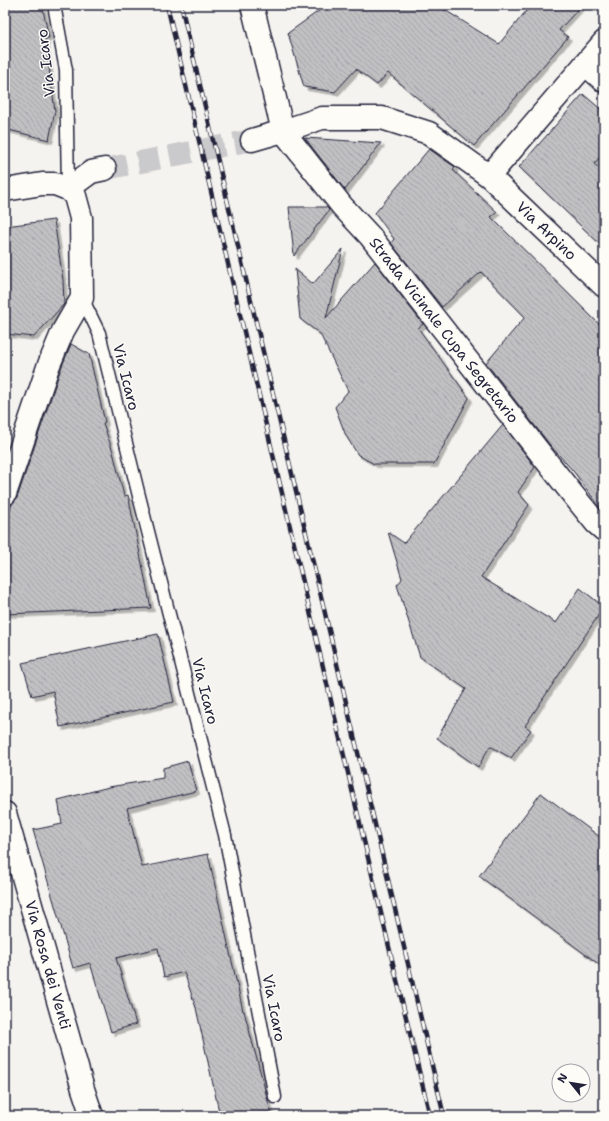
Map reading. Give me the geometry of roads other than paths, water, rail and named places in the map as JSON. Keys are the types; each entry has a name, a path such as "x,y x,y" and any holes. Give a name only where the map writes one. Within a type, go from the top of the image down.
{"street":[{"path":"252,5 283,131"},
{"path":"488,176 604,42"},
{"path":"585,64 604,81"},
{"name":"Via Arpino","path":"252,140 322,118 382,118 429,133 488,176 604,286"},
{"name":"Strada Vicinale Cupa Segretario","path":"283,131 342,206 370,236 570,491 596,523 604,530"},
{"path":"68,189 91,172 105,169"},
{"path":"5,190 42,184 55,184 68,189 74,196 81,218 82,298 63,331 48,367 5,494"},
{"name":"Via Rosa dei Venti","path":"5,813 92,1116"}],"lane":[{"name":"Via Icaro","path":"54,5 66,70 68,189"},
{"name":"Via Icaro","path":"82,298 99,333 225,835 275,1097"}],"tunnel":[{"path":"105,169 252,140"}],"railway":[{"path":"167,5 430,1116"},
{"path":"181,5 444,1116"}]}
